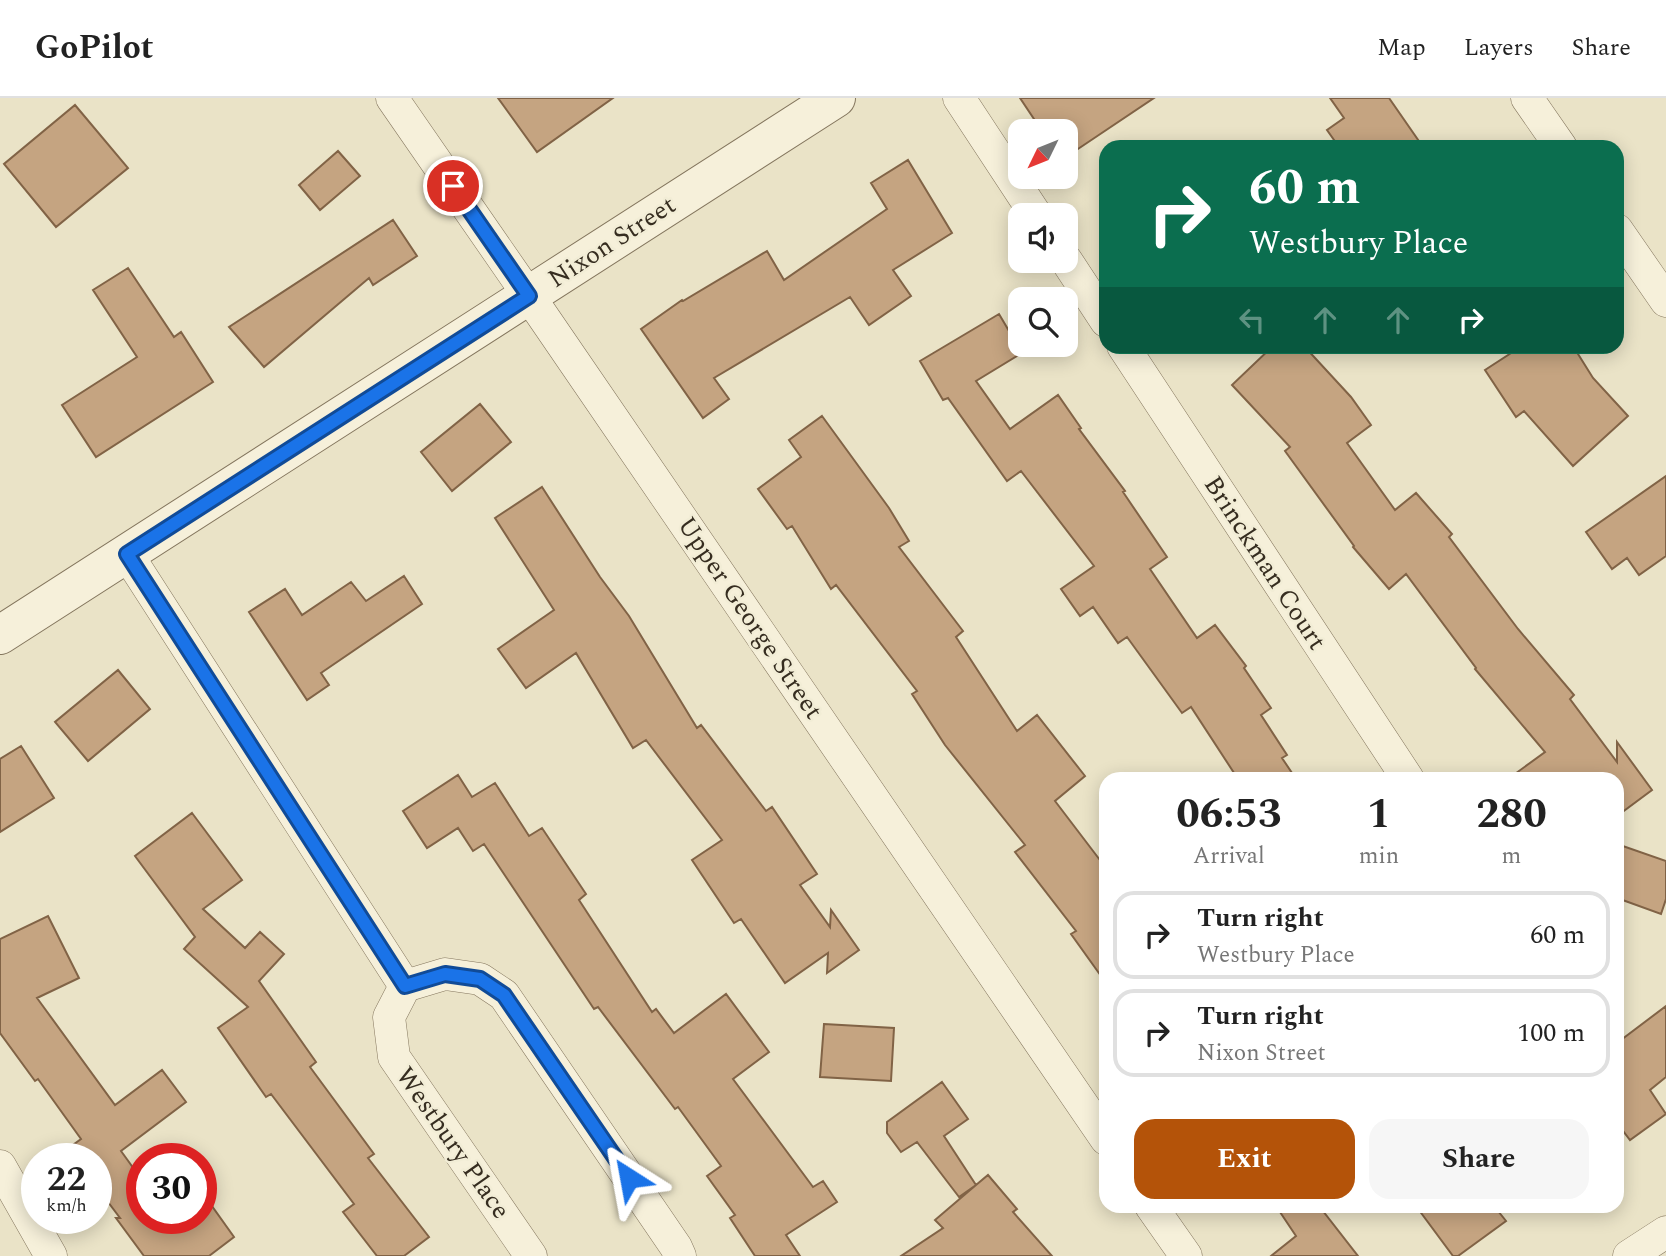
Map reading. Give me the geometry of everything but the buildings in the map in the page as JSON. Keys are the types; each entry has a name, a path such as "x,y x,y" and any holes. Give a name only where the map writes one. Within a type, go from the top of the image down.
{"street":[{"name":"Upper George Street","path":"392,98 1099,1129"},
{"name":"Nixon Street","path":"0,635 836,98"},
{"path":"959,98 1028,203"},
{"path":"1527,98 1556,140"},
{"path":"1624,240 1666,302"},
{"path":"1075,273 1099,310"},
{"name":"Brinckman Court","path":"1128,354 1403,772"},
{"path":"127,554 405,986 445,974 480,979 504,995 680,1256"},
{"name":"Westbury Place","path":"405,986 389,1017 394,1057 531,1256"},
{"path":"0,1166 51,1256"},
{"path":"1156,1213 1186,1256"},
{"path":"1629,1256 1666,1232"}],"route":[{"path":"453,186 529,296 127,554 405,986 445,974 480,979 504,995 629,1178"}]}
